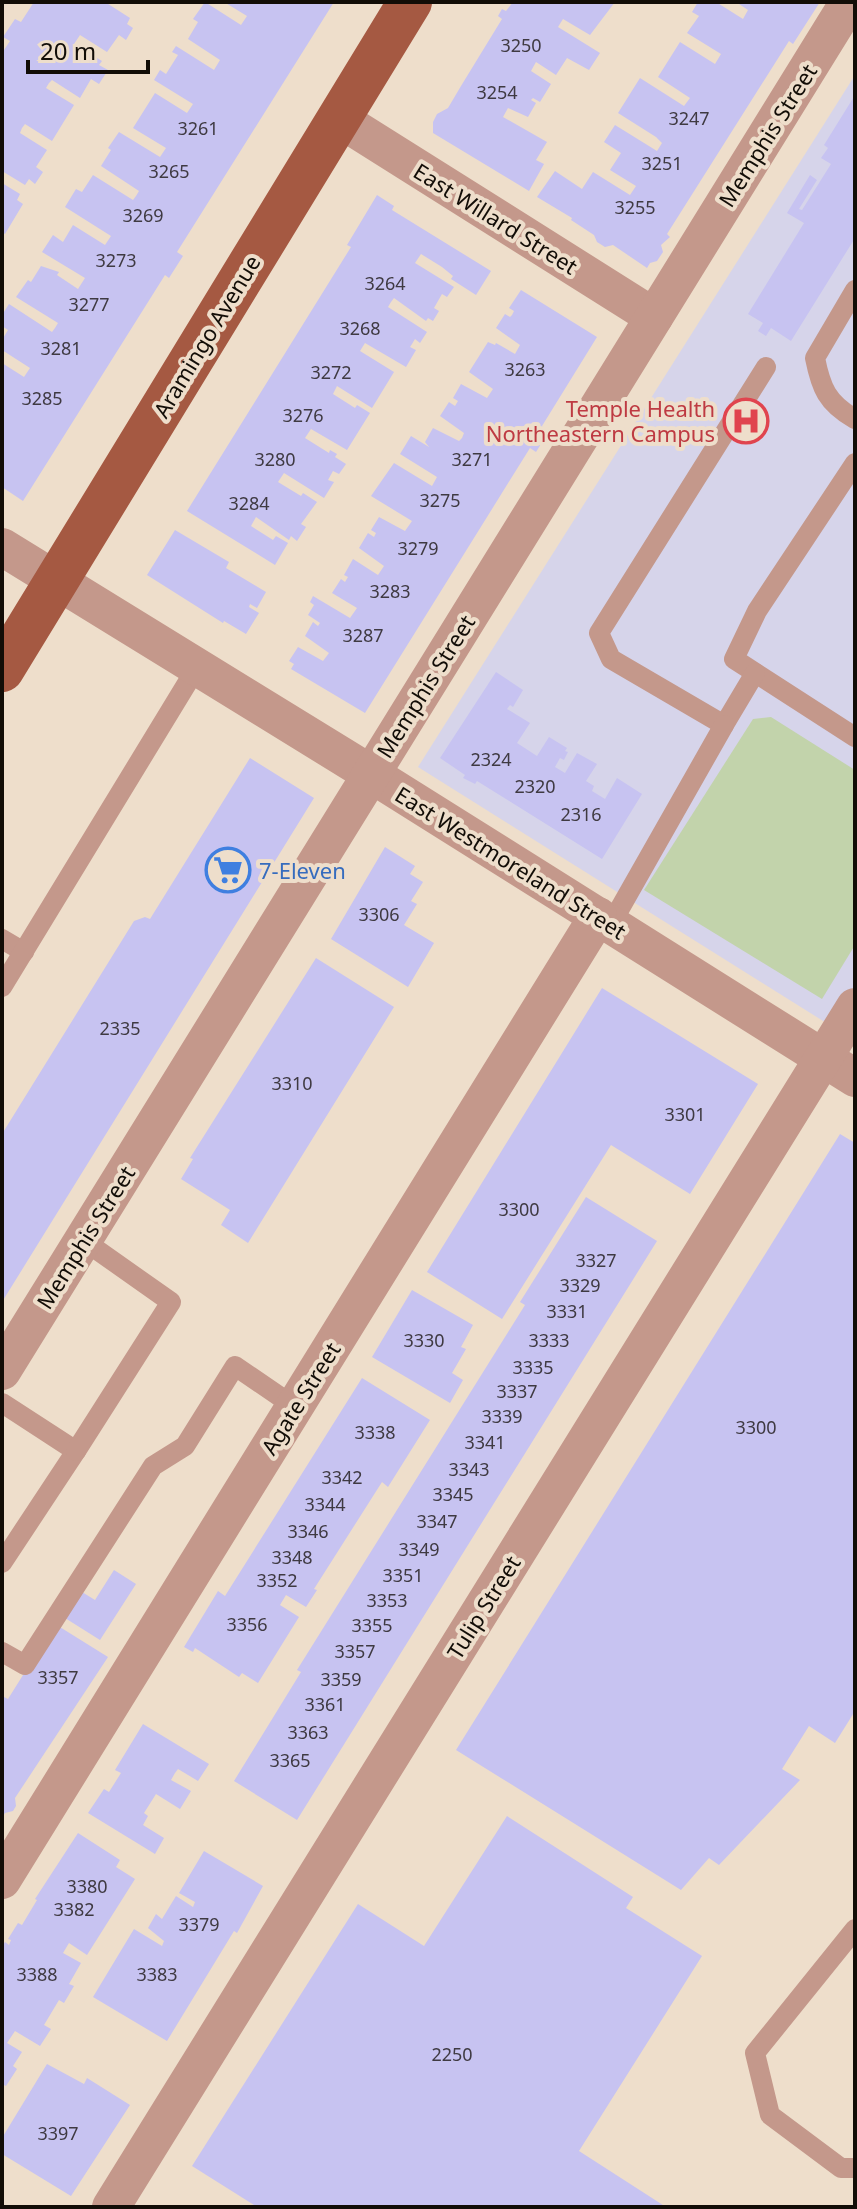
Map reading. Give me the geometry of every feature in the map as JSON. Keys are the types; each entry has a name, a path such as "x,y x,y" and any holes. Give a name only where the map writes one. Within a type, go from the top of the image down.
{"main road":[{"name":"Aramingo Avenue","path":"2,670 410,2"}],"street":[{"name":"Memphis Street","path":"2,1371 654,317 852,3"},
{"name":"East Willard Street","path":"338,118 654,317"},
{"name":"East Westmoreland Street","path":"2,547 839,1068"},
{"name":"Agate Street","path":"2,1880 295,1407 604,920"},
{"name":"Tulip Street","path":"111,2207 839,1068 855,1007"}],"lane":[{"path":"855,290 815,358 821,386 841,411 855,419"},
{"path":"724,725 611,659 599,633 766,367"},
{"path":"855,463 757,611 734,659 855,737"},
{"path":"2,987 197,667"},
{"path":"604,920 755,673"},
{"path":"2,939 24,952"},
{"path":"2,1563 171,1302 83,1240"},
{"path":"2,1652 25,1665 153,1466 185,1446 235,1366 295,1407"},
{"path":"2,1403 76,1451"},
{"path":"855,1929 755,2053 770,2115 841,2168 855,2168"}],"shaded area":[{"name":"Temple Health Northeastern Campus","path":"855,75 855,1041 418,767"}],"green space":[{"path":"771,717 855,770 855,945 822,999 644,890 753,719"}],"building":[{"path":"34,2 105,2 130,18 127,24 133,28 126,40 119,35 107,52 80,35 74,44 102,61 99,65 108,70 99,84 91,79 80,98 52,80 49,83 46,88 74,105 52,141 25,124 22,128 20,133 47,150 36,167 43,172 35,184 29,179 25,185 2,171 2,53 10,41 3,37 15,19 21,22"},
{"path":"205,2 241,25 247,16 224,2 334,2 177,252 183,256 169,278 165,275 23,501 2,487 2,363 24,377 30,368 2,350 2,340 8,330 2,326 2,315 9,304 52,332 55,328 58,323 16,297 41,266 59,272 57,275 78,289 85,278 42,252 53,235 63,242 73,225 105,245 111,236 65,207 76,189 82,192 93,175 133,200 136,196 139,191 101,166 119,132 160,157 166,148 133,128 155,93 187,113 193,104 154,80 160,70 166,74 178,55 172,52 176,46 214,70 220,60 188,39 198,22 193,19"},
{"path":"513,2 615,2 590,35 563,19 558,27 600,53 589,70 567,58 556,75 536,62 531,71 551,84 540,102 531,100 536,103 528,117 508,108 503,117 547,142 536,160 544,164 529,191 433,133 437,114 448,108 502,19 498,16 502,9 506,11"},
{"path":"698,2 716,2 743,19 748,10 736,2 820,2 793,44 789,41 667,234 670,237 661,245 663,252 647,268 613,245 605,247 597,242 594,235 572,218 537,197 555,171 582,189 593,172 630,195 636,186 610,170 621,153 604,142 615,125 657,151 662,143 656,137 618,113 640,78 684,106 690,98 658,77 680,42 715,64 721,54 687,33 699,16 692,12"},
{"path":"855,95 855,238 791,341 771,328 766,336 758,331 763,323 748,314 804,223 787,213 810,175 817,180 799,209 802,210 831,164 821,158 828,148 824,145"},
{"path":"2,183 20,194 17,200 23,204 5,234 2,232"},
{"path":"377,195 394,206 392,210 491,271 476,295 421,254 415,263 454,287 447,297 442,294 434,308 439,311 433,321 428,318 426,321 394,298 391,302 388,307 427,332 420,343 415,339 410,347 416,350 406,367 365,343 360,351 394,372 372,408 337,386 333,394 355,408 357,405 370,413 347,450 311,429 305,438 329,453 330,450 337,454 335,457 346,464 339,474 333,471 328,480 334,482 324,498 284,473 278,482 317,502 301,524 306,527 297,541 291,536 289,540 256,517 251,526 273,540 276,536 288,543 275,565 187,511 351,247 347,245"},
{"path":"521,290 597,337 542,426 549,431 536,452 530,448 365,713 291,669 294,664 289,661 298,647 323,661 329,653 305,636 313,622 318,626 320,623 308,615 314,605 310,602 313,596 350,618 357,608 332,593 341,579 345,582 348,577 344,575 353,559 378,575 384,566 359,548 368,533 374,537 376,533 371,530 379,517 405,531 412,521 371,496 394,463 432,486 437,477 400,454 411,436 429,447 425,442 433,428 459,441 462,438 464,433 440,416 449,402 455,406 458,401 453,398 461,384 487,398 493,389 469,372 488,342 515,354 520,345 496,328 505,314 512,315 514,311 509,308"},
{"path":"175,530 229,562 226,568 266,592 257,608 250,604 249,607 259,613 246,634 147,575"},
{"path":"496,672 523,690 513,707 510,705 507,709 530,723 517,743 537,756 549,737 567,748 564,760 560,758 555,767 565,773 577,753 597,764 586,781 594,786 592,791 605,799 617,778 642,794 602,859 477,781 475,784 463,778 465,775 440,758"},
{"path":"250,758 314,798 2,1302 2,1134 134,921 145,917 150,919"},
{"path":"385,847 415,866 410,874 423,882 411,901 417,904 404,925 434,943 408,987 331,939"},
{"path":"316,958 394,1007 248,1243 221,1225 230,1210 181,1179 193,1159 190,1158"},
{"path":"602,988 758,1084 690,1194 611,1145 502,1319 427,1272"},
{"path":"840,1134 855,1143 855,1711 835,1743 809,1726 782,1769 800,1780 719,1865 709,1858 681,1890 456,1750"},
{"path":"586,1197 657,1241 297,1820 234,1781 301,1672 297,1670 525,1305 520,1302"},
{"path":"412,1290 473,1325 461,1347 466,1349 452,1373 463,1380 450,1403 372,1357"},
{"path":"362,1378 430,1420 388,1487 382,1482 314,1589 317,1590 306,1607 286,1595 280,1605 299,1617 258,1683 242,1673 239,1677 195,1648 193,1652 184,1647 218,1591 225,1596"},
{"path":"114,1570 136,1584 100,1640 65,1618 82,1592 95,1600"},
{"path":"55,1624 108,1657 15,1798 13,1811 5,1813 2,1818 2,1696 8,1699"},
{"path":"143,1724 209,1764 198,1781 178,1769 175,1773 171,1780 191,1791 180,1809 156,1794 144,1813 148,1816 143,1825 164,1838 155,1854 88,1813 104,1789 109,1792 121,1773 115,1770"},
{"path":"507,1816 633,1897 626,1908 702,1956 579,2151 666,2207 257,2207 192,2166 358,1904 424,1946"},
{"path":"78,1833 120,1860 116,1867 135,1879 87,1955 69,1943 63,1953 81,1963 69,1984 74,1986 64,2003 59,2000 44,2025 51,2029 40,2046 15,2031 7,2043 22,2052 13,2066 17,2069 6,2086 2,2084 2,1947 5,1942 9,1945 11,1940 8,1939 18,1923 22,1925 35,1899"},
{"path":"204,1851 263,1886 237,1933 234,1931 167,2041 93,1997 134,1929 162,1946 164,1941 148,1928 156,1914 162,1919 176,1896 193,1907 195,1902 179,1893"},
{"path":"47,2064 84,2084 87,2078 130,2105 71,2196 2,2154 2,2138"}],"place":[{"name":"Temple Health Northeastern Campus","path":"746,421"},
{"name":"7-Eleven","path":"228,870"}]}
